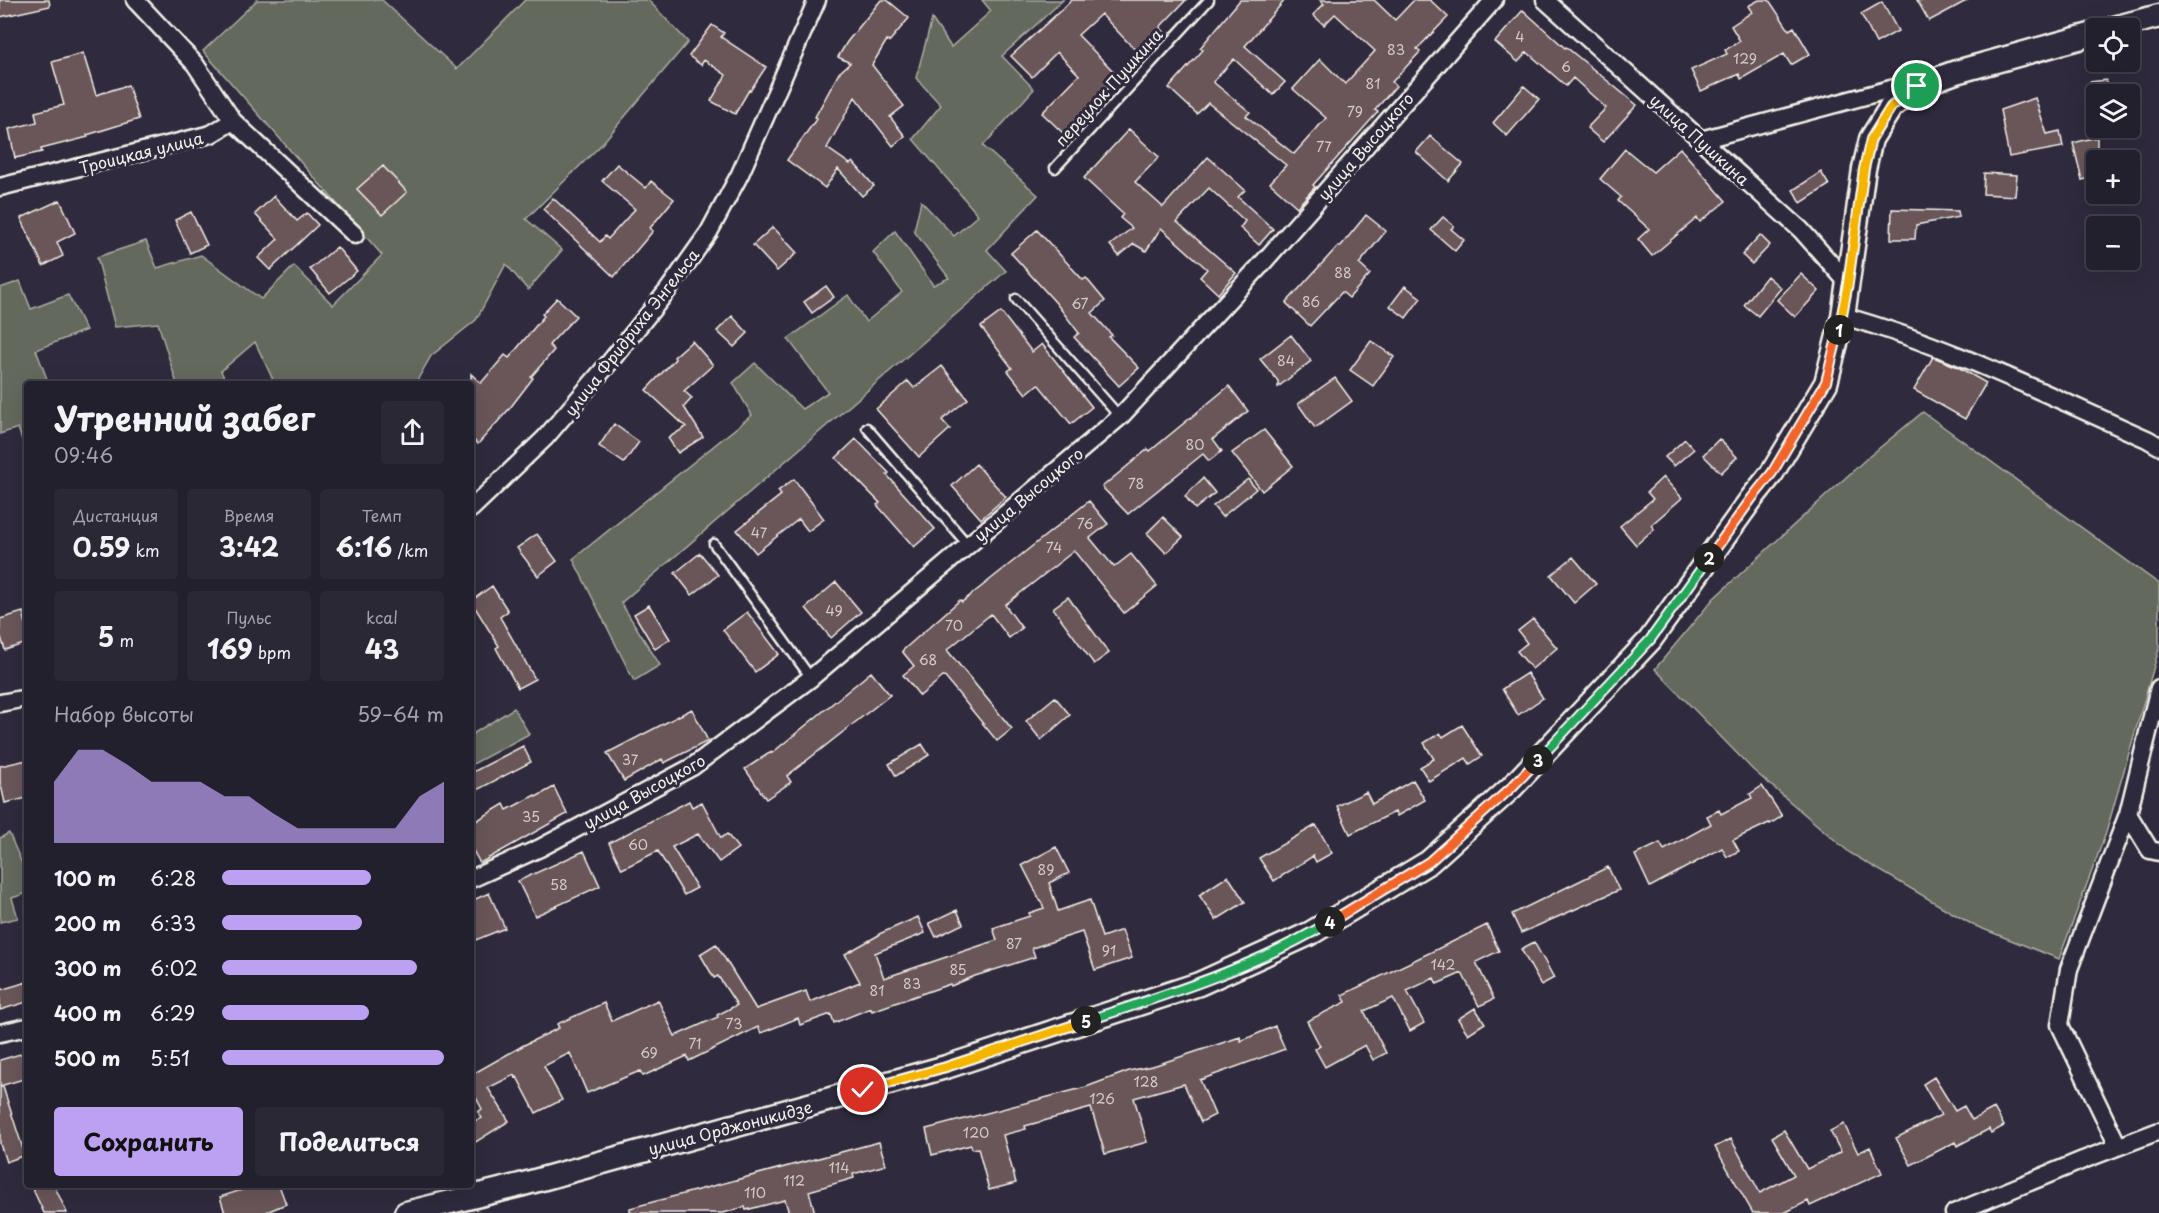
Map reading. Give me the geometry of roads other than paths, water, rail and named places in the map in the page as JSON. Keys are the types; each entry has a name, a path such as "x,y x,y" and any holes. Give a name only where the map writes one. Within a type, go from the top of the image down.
{"main road":[{"path":"2140,21 2159,16"},
{"name":"улица Орджоникидзе","path":"406,1213 520,1185 946,1067 1199,984 1311,933 1429,862 1512,787 1650,640 1778,463 1826,382 1843,316 1864,169 1871,139 1891,107 1917,86 1956,72 2086,36"}],"street":[{"path":"135,0 195,64 233,121 355,235"},
{"name":"улица Фридриха Энгельса","path":"474,506 545,438 661,299 709,232 740,174 817,0"},
{"name":"улица Высоцкого","path":"474,878 540,848 692,768 811,678 1120,417 1260,266 1494,0"},
{"name":"улица Пушкина","path":"1545,0 1801,230 1848,283"},
{"path":"1701,140 1956,72"},
{"name":"Троицкая улица","path":"0,187 211,134 233,121"},
{"path":"1843,316 1890,329 1941,348 2159,446"},
{"path":"2118,1146 2060,1025 2069,969 2128,814 2159,688"},
{"path":"0,703 24,699"},
{"path":"2128,814 2150,850 2159,852"},
{"path":"0,1033 24,1028"},
{"path":"1954,1213 2159,1131"}],"lane":[{"name":"переулок Пушкина","path":"1055,168 1209,0"},
{"path":"1016,299 1120,417"},
{"path":"867,428 968,544"},
{"path":"714,544 811,678"}]}
